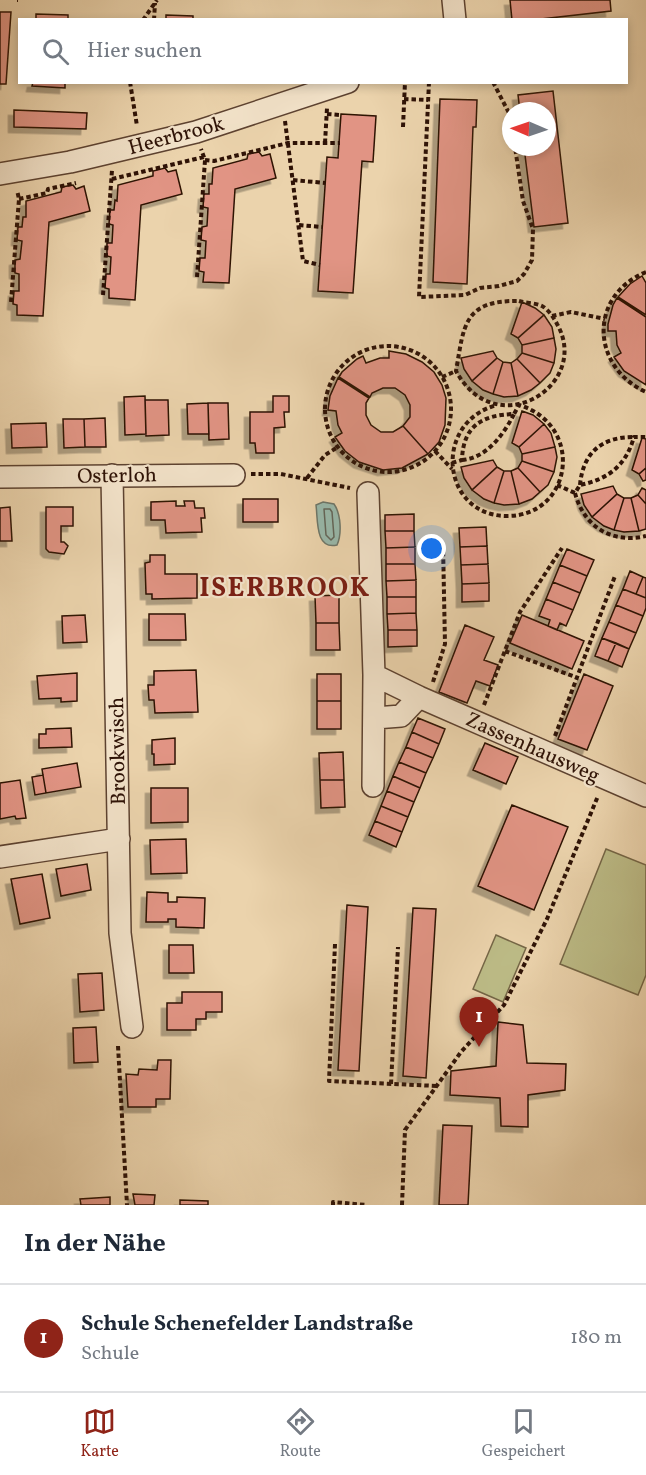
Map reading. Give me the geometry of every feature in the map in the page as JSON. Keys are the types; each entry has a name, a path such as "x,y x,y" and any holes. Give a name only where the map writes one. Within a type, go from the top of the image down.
{"street":[{"path":"453,0 455,18"},
{"name":"Heerbrook","path":"7,172 70,162 196,132 342,84"},
{"name":"Brookwisch","path":"112,475 120,933 132,1027"},
{"name":"Osterloh","path":"0,477 234,475"},
{"path":"368,493 375,675 373,786"},
{"name":"Zassenhausweg","path":"375,675 646,796"},
{"path":"375,718 401,716 423,698"},
{"path":"0,857 119,839"}],"path":[{"path":"144,18 156,1"},
{"path":"154,18 156,1"},
{"path":"130,84 142,145"},
{"path":"403,127 405,84"},
{"path":"429,84 420,297 465,295 480,288 517,281 524,274 532,260 533,229 523,201 516,156"},
{"path":"494,84 503,102"},
{"path":"325,143 328,89"},
{"path":"404,99 428,100"},
{"path":"327,114 340,115"},
{"path":"196,132 204,159 197,277"},
{"path":"112,179 204,159 214,161 288,143 340,142"},
{"path":"288,143 303,261 320,265"},
{"path":"103,295 114,152"},
{"path":"7,172 19,199 11,302"},
{"path":"293,180 325,183"},
{"path":"19,199 76,183"},
{"path":"299,225 322,227"},
{"path":"646,272 625,284 616,294 609,306 603,332 609,358 624,379 646,392"},
{"path":"497,405 476,396 468,389 456,371 465,326 479,309 496,302 519,301 543,306 552,316 562,338 562,363 558,375 546,390 530,401 519,405 497,405 478,412 464,424 453,445 452,463 456,481 471,502 482,510 494,514 520,514 533,510 544,502 557,485 563,470 563,457 557,433 541,415 519,405"},
{"path":"552,316 571,312 605,319"},
{"path":"382,345 410,349 433,364 442,377 450,400 451,414 448,427 435,451 415,466 392,472 367,469 346,456 338,447 326,423 326,396 337,371 357,353 382,345"},
{"path":"442,377 456,371"},
{"path":"452,463 482,454 505,430 519,405"},
{"path":"462,460 467,437 478,423 492,416 514,414"},
{"path":"580,485 593,483 621,465 634,436"},
{"path":"575,493 590,454 615,438 646,437"},
{"path":"307,478 325,455 338,447"},
{"path":"435,451 453,469"},
{"path":"234,475 281,474 368,493"},
{"path":"557,485 575,493 584,515 600,531 623,538 646,536"},
{"path":"423,698 445,644 443,544"},
{"path":"477,722 520,612 561,548"},
{"path":"548,754 615,576"},
{"path":"505,651 578,678"},
{"path":"402,1205 405,1130 461,1052 504,1005 547,919 606,779"},
{"path":"335,944 329,1081 437,1086"},
{"path":"391,1084 398,947"},
{"path":"118,1046 127,1205"},
{"path":"333,1205 333,1203 366,1205"}],"shaded area":[{"path":"606,849 646,865 646,975 638,995 560,964"},
{"path":"496,935 526,948 503,1002 473,989"}],"water":[{"path":"323,502 334,504 338,513 340,530 337,545 325,543 319,532 316,505"}],"building":[{"path":"510,0 610,0 611,11 550,18 512,18"},
{"path":"0,12 11,12 6,84 0,84"},
{"path":"36,14 68,15 68,18 36,18"},
{"path":"166,15 193,16 193,18 166,18"},
{"path":"32,84 65,84 65,88 32,86"},
{"path":"553,91 554,102 519,102 518,95"},
{"path":"440,99 477,100 476,127 473,127 467,284 433,282"},
{"path":"14,110 87,113 86,129 14,127"},
{"path":"341,114 376,116 373,162 362,161 353,293 318,291 327,157 338,158"},
{"path":"556,117 568,223 534,227 525,156 556,156"},
{"path":"259,152 262,156 270,154 276,178 235,189 229,283 203,282 204,272 199,271 200,258 205,258 206,241 201,240 202,227 207,226 208,208 203,207 204,194 209,194 213,168 247,159 248,154"},
{"path":"165,168 168,172 176,170 182,194 141,205 135,300 109,298 109,289 105,288 106,274 110,274 111,257 107,256 107,243 112,243 113,225 109,224 110,210 114,210 115,200 117,201 118,185 153,176 153,171"},
{"path":"73,185 76,189 84,186 90,211 49,222 43,316 17,315 17,305 13,304 14,291 19,291 19,274 15,273 15,260 20,259 22,241 17,240 18,227 22,227 23,217 26,217 26,201 61,192 62,187"},
{"path":"642,276 646,283 646,315 618,297 630,284"},
{"path":"617,298 646,317 646,385 624,371 614,357 621,353 617,345 616,331 608,331 608,324"},
{"path":"522,302 544,315 518,338 511,334"},
{"path":"544,315 552,327 554,338 522,345 518,338"},
{"path":"554,338 556,349 554,363 522,353 522,345"},
{"path":"389,351 406,354 422,362 434,372 442,385 446,398 445,425 439,442 428,454 403,426 410,417 410,405 405,395 395,388 383,388 372,393 370,397 339,377 357,359 363,356 366,363 380,358 389,358"},
{"path":"493,351 497,358 472,381 464,369 461,358"},
{"path":"522,353 554,363 550,373 540,383 517,359"},
{"path":"497,358 503,362 493,394 483,390 472,381"},
{"path":"517,359 540,383 518,396 511,363"},
{"path":"503,362 511,363 518,396 504,397 493,394"},
{"path":"338,378 369,398 366,403 366,415 371,425 381,432 393,432 403,426 428,454 402,468 383,470 359,462 345,451 335,437 342,433 336,411 328,410 330,396"},
{"path":"145,396 146,434 125,435 124,397"},
{"path":"273,396 289,396 289,412 284,412 285,427 274,428 274,453 256,453 255,443 250,443 250,412 273,412"},
{"path":"145,400 168,400 169,435 146,436"},
{"path":"208,403 209,434 188,434 187,404"},
{"path":"208,403 228,403 229,439 209,440"},
{"path":"522,411 533,415 544,424 519,447 512,443"},
{"path":"105,418 106,447 85,447 84,419"},
{"path":"63,419 84,419 85,447 64,448"},
{"path":"46,423 47,447 12,448 11,424"},
{"path":"544,424 551,433 555,447 522,454 519,447"},
{"path":"642,438 646,439 646,468 639,474 632,470"},
{"path":"555,447 557,457 554,472 522,461 522,454"},
{"path":"493,460 497,467 472,490 464,478 461,467"},
{"path":"522,461 554,472 548,485 540,492 518,468"},
{"path":"497,467 504,471 494,503 472,490"},
{"path":"518,468 540,492 532,499 519,504 511,471"},
{"path":"646,468 646,480 643,481 639,474"},
{"path":"504,471 511,471 519,504 494,503"},
{"path":"613,486 617,494 592,517 584,505 581,494"},
{"path":"642,488 646,490 646,504 638,495"},
{"path":"617,494 624,498 614,530 592,517"},
{"path":"638,495 646,504 646,529 639,531 631,498"},
{"path":"624,498 631,498 639,531 614,530"},
{"path":"243,499 278,499 278,522 243,522"},
{"path":"176,501 176,506 185,506 184,501 194,501 195,508 204,508 205,518 201,518 202,532 166,533 165,520 151,520 151,502"},
{"path":"10,507 12,541 0,541 0,508"},
{"path":"46,507 73,507 73,526 61,526 61,542 68,546 64,554 49,552 46,549"},
{"path":"414,514 414,531 385,531 385,515"},
{"path":"486,527 487,546 460,547 459,528"},
{"path":"385,531 414,531 415,547 386,548"},
{"path":"487,546 488,564 461,565 460,547"},
{"path":"415,547 415,564 386,564 386,548"},
{"path":"567,549 594,560 587,576 560,565"},
{"path":"150,555 165,555 165,574 197,574 197,598 152,599 152,594 146,594 145,563 150,562"},
{"path":"386,564 415,564 416,580 386,581"},
{"path":"488,564 489,583 462,584 461,565"},
{"path":"560,565 587,576 580,593 553,582"},
{"path":"630,571 643,577 636,594 623,589"},
{"path":"643,577 646,578 646,598 636,594"},
{"path":"416,580 416,597 387,597 386,581"},
{"path":"553,582 580,593 573,610 546,599"},
{"path":"489,583 489,601 462,602 462,584"},
{"path":"623,589 646,598 643,616 616,605"},
{"path":"339,595 339,623 316,623 315,596"},
{"path":"387,597 416,597 416,613 387,614"},
{"path":"546,599 573,610 566,626 560,623 557,630 548,626 550,620 539,616"},
{"path":"616,605 643,616 636,633 609,622"},
{"path":"416,613 417,630 388,630 387,614"},
{"path":"149,614 185,614 186,640 149,640"},
{"path":"85,615 87,642 63,643 62,616"},
{"path":"522,615 584,641 572,669 510,643"},
{"path":"609,622 636,633 629,649 602,638"},
{"path":"316,623 339,623 340,650 316,650"},
{"path":"465,625 494,637 484,660 498,665 490,686 476,681 467,703 439,692"},
{"path":"388,630 417,630 417,646 388,647"},
{"path":"602,638 616,643 608,661 595,656"},
{"path":"616,643 629,649 622,667 608,661"},
{"path":"196,670 198,712 155,713 154,700 149,700 148,685 154,685 154,671"},
{"path":"77,673 77,701 61,702 61,698 39,699 37,676"},
{"path":"317,674 341,674 341,701 317,701"},
{"path":"584,674 613,686 587,750 558,739"},
{"path":"317,701 341,701 341,729 317,729"},
{"path":"418,718 445,729 439,744 412,732"},
{"path":"71,728 72,747 39,748 39,734 46,734 46,729"},
{"path":"412,732 439,744 433,758 406,747"},
{"path":"175,738 175,764 154,765 152,740"},
{"path":"485,743 518,757 506,784 473,770"},
{"path":"406,747 433,758 426,773 399,762"},
{"path":"343,752 344,780 320,780 319,753"},
{"path":"399,762 426,773 420,788 393,776"},
{"path":"77,763 81,787 46,793 42,769"},
{"path":"43,775 46,793 35,795 32,777"},
{"path":"393,776 420,788 414,802 387,791"},
{"path":"20,780 26,818 16,819 15,816 0,819 0,783"},
{"path":"320,780 344,780 345,807 321,808"},
{"path":"151,788 188,788 188,822 151,823"},
{"path":"387,791 414,802 408,817 381,806"},
{"path":"512,805 568,827 534,910 478,886"},
{"path":"381,806 408,817 402,832 375,821"},
{"path":"375,821 402,832 396,847 369,835"},
{"path":"186,839 187,873 151,874 150,840"},
{"path":"87,864 91,890 61,896 56,869"},
{"path":"42,874 50,918 20,924 11,879"},
{"path":"147,892 168,893 168,902 177,902 177,897 205,898 204,928 176,927 176,919 168,919 168,922 146,922"},
{"path":"347,905 368,907 359,1071 338,1070"},
{"path":"413,908 436,909 426,1078 403,1076"},
{"path":"169,945 193,945 194,973 169,973"},
{"path":"102,973 104,1010 80,1012 78,974"},
{"path":"182,992 222,992 222,1012 206,1012 206,1019 196,1019 196,1030 167,1030 167,1003 182,1003"},
{"path":"498,1022 523,1025 527,1063 566,1064 565,1090 528,1095 528,1127 501,1126 500,1098 450,1095 451,1071 496,1066"},
{"path":"96,1027 98,1062 74,1063 73,1028"},
{"path":"158,1060 171,1060 170,1099 156,1099 156,1107 128,1107 126,1074 138,1075 139,1069 157,1070"},
{"path":"443,1125 472,1126 468,1205 439,1205"},
{"path":"133,1194 155,1195 154,1205 135,1205"},
{"path":"110,1197 110,1205 81,1205 80,1199"},
{"path":"180,1200 208,1201 208,1205 180,1205"}],"place":[{"name":"Schule Schenefelder Landstraße","path":"479,1047"}],"district":[{"name":"ISERBROOK","path":"285,587"}]}
